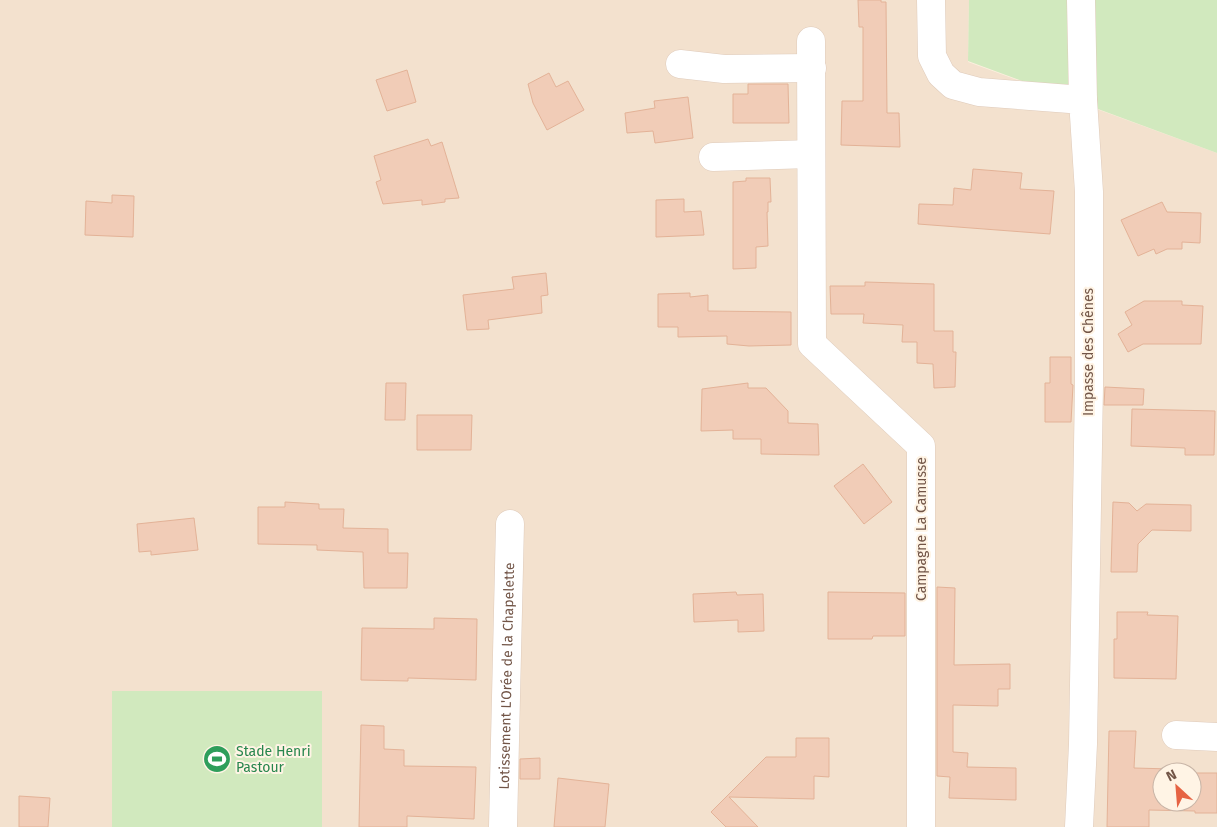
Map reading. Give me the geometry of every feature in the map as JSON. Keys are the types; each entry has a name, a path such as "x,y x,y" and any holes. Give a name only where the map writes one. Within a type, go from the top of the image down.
{"street":[{"path":"931,0 932,56 941,74 953,85 980,92 1083,100"},
{"name":"Impasse des Chênes","path":"1079,827 1083,744 1089,386 1089,192 1083,100 1081,0"},
{"name":"Campagne La Camusse","path":"811,41 812,344 921,446 921,827"},
{"path":"680,64 724,69 812,68"},
{"path":"713,157 812,154"},
{"name":"Lotissement L'Orée de la Chapelette","path":"502,827 510,524"},
{"path":"1176,735 1217,737"}],"shaded area":[{"path":"0,0 969,0 968,62 1217,153 1217,827 0,827"}],"green space":[{"path":"969,0 1217,0 1217,153 968,61"},
{"name":"Stade Henri Pastour","path":"112,691 322,691 322,827 112,827"}],"building":[{"path":"858,0 881,0 881,2 886,2 887,113 899,113 900,147 841,145 842,101 863,101 863,27 859,27"},
{"path":"407,70 416,102 387,111 376,80"},
{"path":"549,73 556,87 568,81 584,110 547,130 533,103 528,84"},
{"path":"748,84 788,84 789,123 733,123 733,94 748,94"},
{"path":"688,97 693,138 655,143 653,131 627,133 625,113 655,108 654,101"},
{"path":"428,139 431,146 442,142 459,198 445,199 445,202 422,205 422,200 383,204 376,182 381,180 374,156"},
{"path":"973,169 1022,173 1020,189 1054,191 1050,234 918,224 919,204 953,205 954,188 971,190"},
{"path":"746,178 770,178 771,202 768,202 767,212 768,246 756,247 756,268 733,269 733,182 746,181"},
{"path":"112,195 134,196 133,237 85,235 86,201 112,203"},
{"path":"684,199 684,212 701,211 704,235 656,237 656,200"},
{"path":"1162,202 1167,212 1201,213 1200,243 1182,242 1182,249 1167,249 1156,254 1154,249 1138,256 1121,220"},
{"path":"546,273 548,295 541,296 542,313 488,320 489,329 467,330 463,295 514,289 512,277"},
{"path":"865,282 934,284 934,331 953,331 953,352 956,352 955,387 934,388 933,364 917,363 917,342 902,342 903,325 863,323 864,314 831,314 830,286 865,286"},
{"path":"690,293 690,297 708,295 708,311 791,312 791,345 749,346 727,344 727,336 678,337 678,327 658,327 658,294"},
{"path":"1144,301 1182,301 1182,305 1203,306 1201,344 1143,344 1128,352 1118,334 1132,325 1125,312"},
{"path":"1050,357 1071,357 1071,384 1073,385 1071,422 1045,422 1045,383 1050,383"},
{"path":"386,383 406,383 405,420 385,420"},
{"path":"748,383 748,388 766,388 788,411 788,423 818,424 819,455 761,454 761,439 733,439 733,430 701,431 702,389"},
{"path":"1105,387 1144,389 1143,405 1104,405"},
{"path":"1132,409 1215,411 1214,455 1185,455 1185,448 1131,446"},
{"path":"417,415 472,415 471,450 417,450"},
{"path":"863,464 892,502 864,524 834,486"},
{"path":"285,502 319,504 319,509 344,509 343,528 388,529 388,553 408,553 407,588 364,588 363,552 317,550 317,545 258,544 258,507 285,507"},
{"path":"1113,502 1129,503 1137,511 1146,504 1191,505 1191,531 1152,530 1138,544 1137,572 1111,572"},
{"path":"194,518 198,550 151,555 151,551 139,552 137,524"},
{"path":"937,587 955,588 954,665 1010,664 1010,689 998,689 998,706 953,705 953,752 968,753 967,767 1016,768 1016,800 949,798 950,777 937,776"},
{"path":"736,592 737,595 763,594 764,631 738,632 738,620 694,622 693,594"},
{"path":"828,592 905,593 905,636 873,636 872,639 828,639"},
{"path":"1117,612 1148,612 1147,615 1178,616 1176,679 1114,678 1114,639 1117,639"},
{"path":"434,618 477,619 476,680 408,678 408,681 361,680 362,628 434,629"},
{"path":"361,725 384,726 384,749 404,750 404,766 476,767 474,819 407,816 407,827 359,827"},
{"path":"1109,731 1136,731 1134,768 1152,768 1152,810 1149,810 1149,827 1107,827"},
{"path":"796,738 829,738 829,777 814,776 814,799 729,797 758,827 726,827 711,812 766,757 796,757"},
{"path":"540,758 540,779 520,779 520,759"},
{"path":"1202,773 1217,773 1217,813 1195,813 1202,812"},
{"path":"558,778 609,784 605,827 554,827"},
{"path":"19,796 50,798 48,827 19,827"}],"place":[{"name":"Stade Henri Pastour","path":"217,759"}]}
